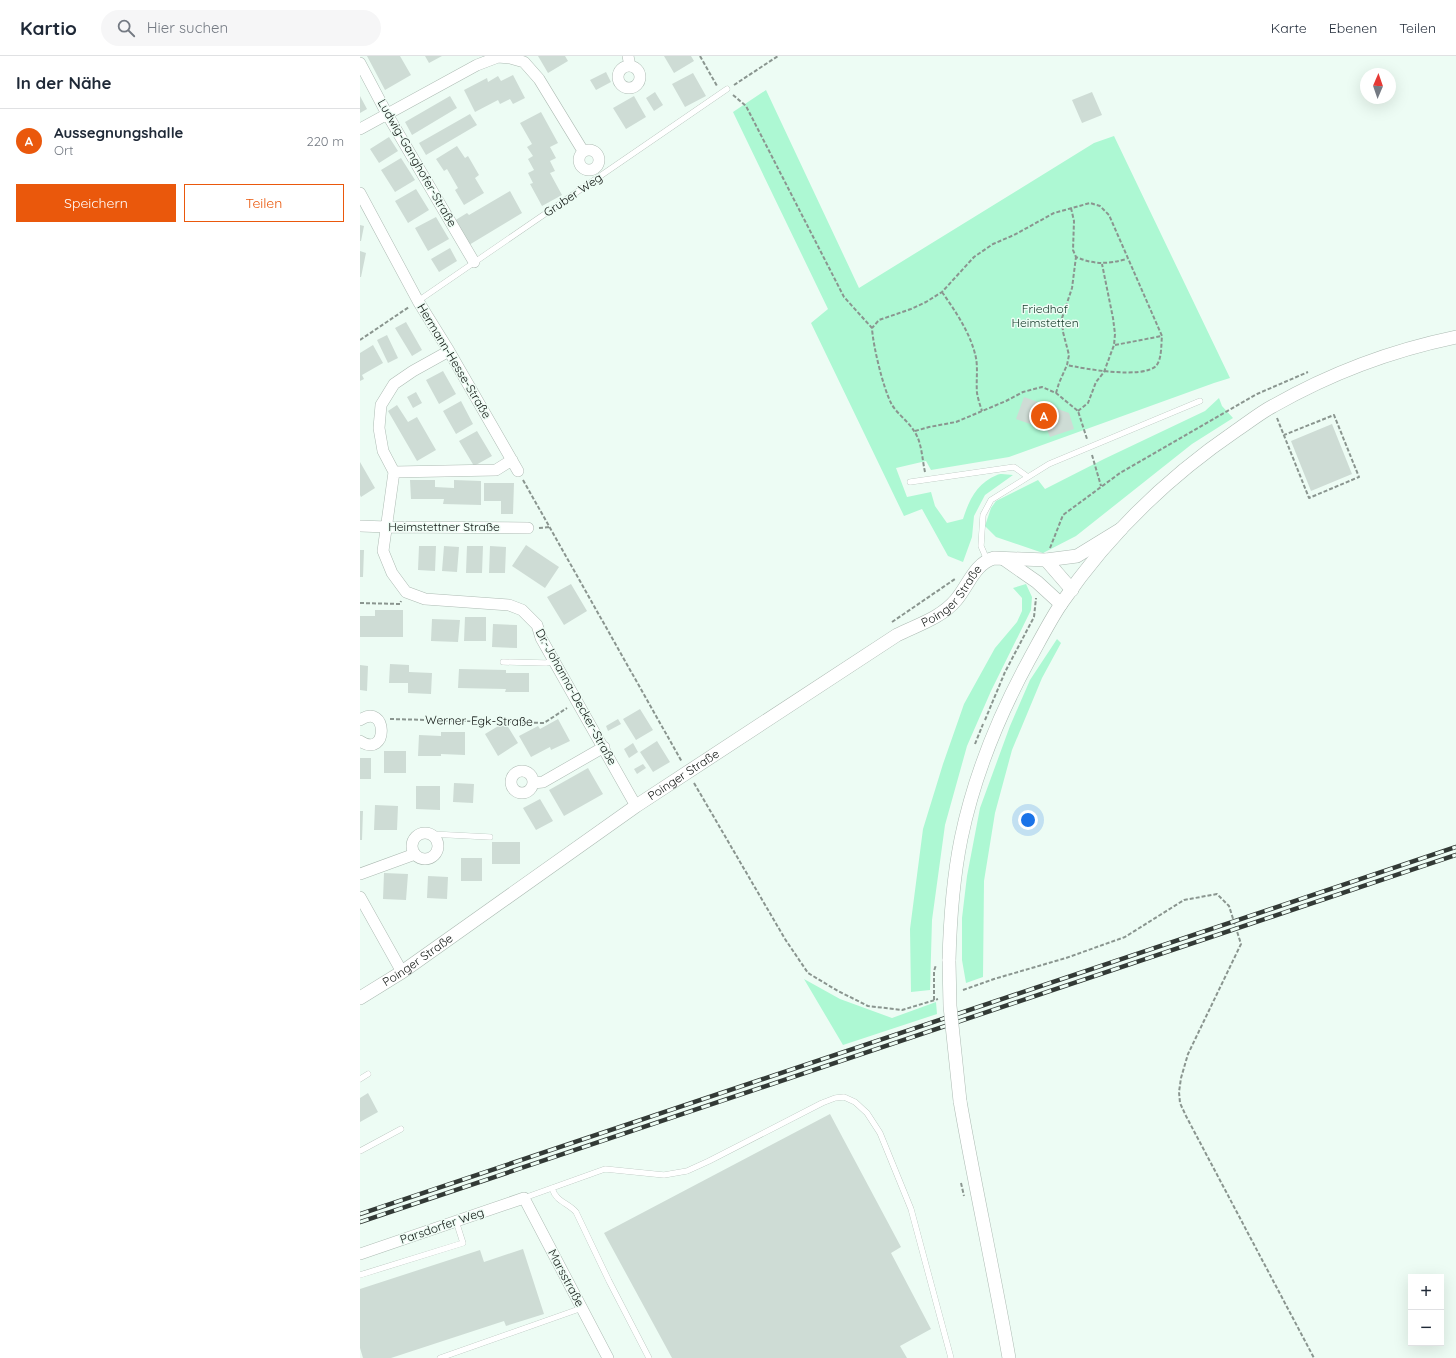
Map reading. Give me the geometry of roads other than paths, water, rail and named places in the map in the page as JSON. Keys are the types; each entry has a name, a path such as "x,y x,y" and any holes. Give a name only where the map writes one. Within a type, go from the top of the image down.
{"street":[{"path":"360,129 474,60 498,57 526,59 583,151"},
{"name":"Ludwig-Ganghofer-Straße","path":"360,63 387,114 474,262"},
{"name":"Hermann-Hesse-Straße","path":"360,193 418,301 449,351 518,471"},
{"path":"1009,1358 1000,1304 975,1185 960,1101 951,1014 943,960 961,839 982,762 998,721 1017,682 1061,604 1121,529 1152,496 1183,469 1272,406 1330,378 1368,362 1456,337"},
{"path":"387,527 394,472 383,451 379,428 381,405 394,384 413,371 449,351"},
{"path":"394,472 496,470 512,460"},
{"name":"Heimstettner Straße","path":"360,526 528,528"},
{"name":"Dr.-Johanna-Decker-Straße","path":"387,527 383,551 392,573 406,592 424,599 509,605 522,610 537,625 541,638 636,806"},
{"name":"Poinger Straße","path":"360,998 402,972 686,769 898,635 939,615 956,601 978,569 987,560 994,558 1014,558 1046,560 1077,556 1121,529"},
{"path":"1004,559 1037,582 1061,604"},
{"path":"1046,560 1072,590"},
{"path":"360,720 375,718 381,725 382,729 380,738 377,741 369,744 360,741"},
{"path":"533,783 543,782 604,747"},
{"path":"424,833 431,834 437,841 438,845 435,854 432,857 423,859 415,854 412,843 416,836 424,833"},
{"path":"360,874 415,854"},
{"path":"360,897 402,972"},
{"name":"Parsdorfer Weg","path":"360,1254 524,1198"},
{"name":"Marsstraße","path":"524,1198 608,1358"}],"lane":[{"name":"Gruber Weg","path":"418,301 725,91"},
{"path":"987,560 981,546 983,516 991,500 1049,464 1200,401"},
{"path":"910,482 1014,468 1028,477"},
{"path":"503,662 546,663 554,661"},
{"path":"431,834 490,837"},
{"path":"360,1079 368,1074"},
{"path":"524,1198 605,1169 664,1175 687,1170 709,1161 822,1103 835,1098 844,1097 855,1102 867,1113 880,1133 911,1209 951,1358"},
{"path":"360,1151 401,1129"},
{"path":"552,1188 554,1196 568,1204 576,1212 609,1281 649,1358"},
{"path":"360,1275 463,1243 456,1221"},
{"path":"440,1358 582,1308"}],"railway":[{"path":"360,1214 1456,847"},
{"path":"360,1222 1456,855"}],"place":[{"name":"Aussegnungshalle","path":"1044,416"}],"park label":[{"name":"Friedhof Heimstetten","path":"1045,316"}]}
